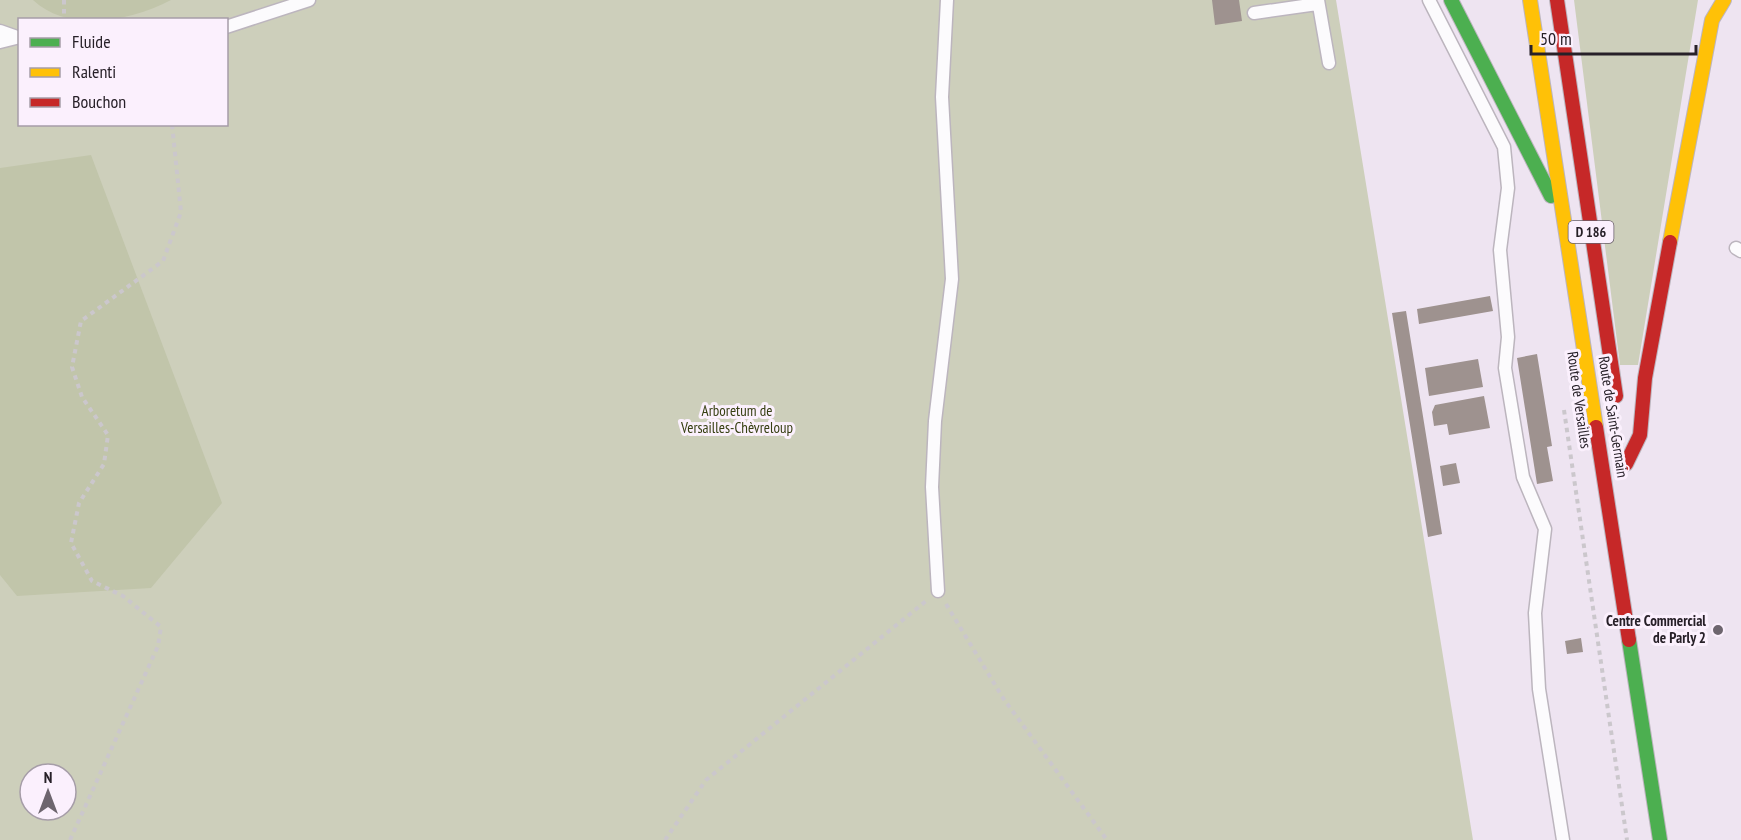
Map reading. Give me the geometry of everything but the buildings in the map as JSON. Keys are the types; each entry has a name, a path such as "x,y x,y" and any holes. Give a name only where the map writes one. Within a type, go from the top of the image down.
{"main road":[{"path":"1451,0 1550,195 1563,204"},
{"name":"Route de Saint-Germain","path":"1530,0 1660,840"},
{"name":"Route de Saint-Germain","path":"1557,0 1617,406"},
{"path":"1709,0 1712,20"},
{"path":"1712,20 1724,0"},
{"name":"Route de Saint-Germain","path":"1622,441 1627,469 1640,435 1645,378 1712,20"}],"lane":[{"path":"228,26 309,0"},
{"path":"938,591 932,487 935,421 952,279 942,97 947,0"},
{"path":"1429,0 1470,76 1504,147 1508,188 1500,250 1508,337 1505,368 1523,477 1545,529 1535,613 1539,689 1563,840"},
{"path":"1254,14 1318,2 1329,63"},
{"path":"0,31 18,37"},
{"path":"0,42 18,37"},
{"path":"1470,76 1486,66"}],"path":[{"path":"64,0 64,18"},
{"path":"70,840 158,646 161,627 123,596 92,581 71,543 79,503 104,464 108,435 82,397 72,367 81,321 163,261 181,212 172,126"},
{"name":"Route de Versailles","path":"1562,401 1627,840"},
{"path":"665,840 706,780 938,591 1003,698 1107,840"}],"green space":[{"name":"Arboretum de Versailles-Chèvreloup","path":"0,0 1336,0 1473,840 0,840"},
{"path":"33,0 171,0 138,14 119,18 70,18 48,11"},
{"path":"1574,0 1698,0 1638,365 1620,365"},
{"path":"91,155 222,503 151,588 17,596 0,575 0,168"}],"traffic: fast":[{"path":"1451,0 1551,196"},
{"path":"1629,640 1660,840"}],"traffic: slow":[{"path":"1530,0 1596,427"},
{"path":"1670,242 1712,20 1724,0"}],"traffic: jam":[{"path":"1557,0 1616,396"},
{"path":"1626,464 1640,435 1645,378 1670,242"},
{"path":"1596,427 1629,640"}],"place":[{"name":"Centre Commercial de Parly 2","path":"1718,630"}]}
